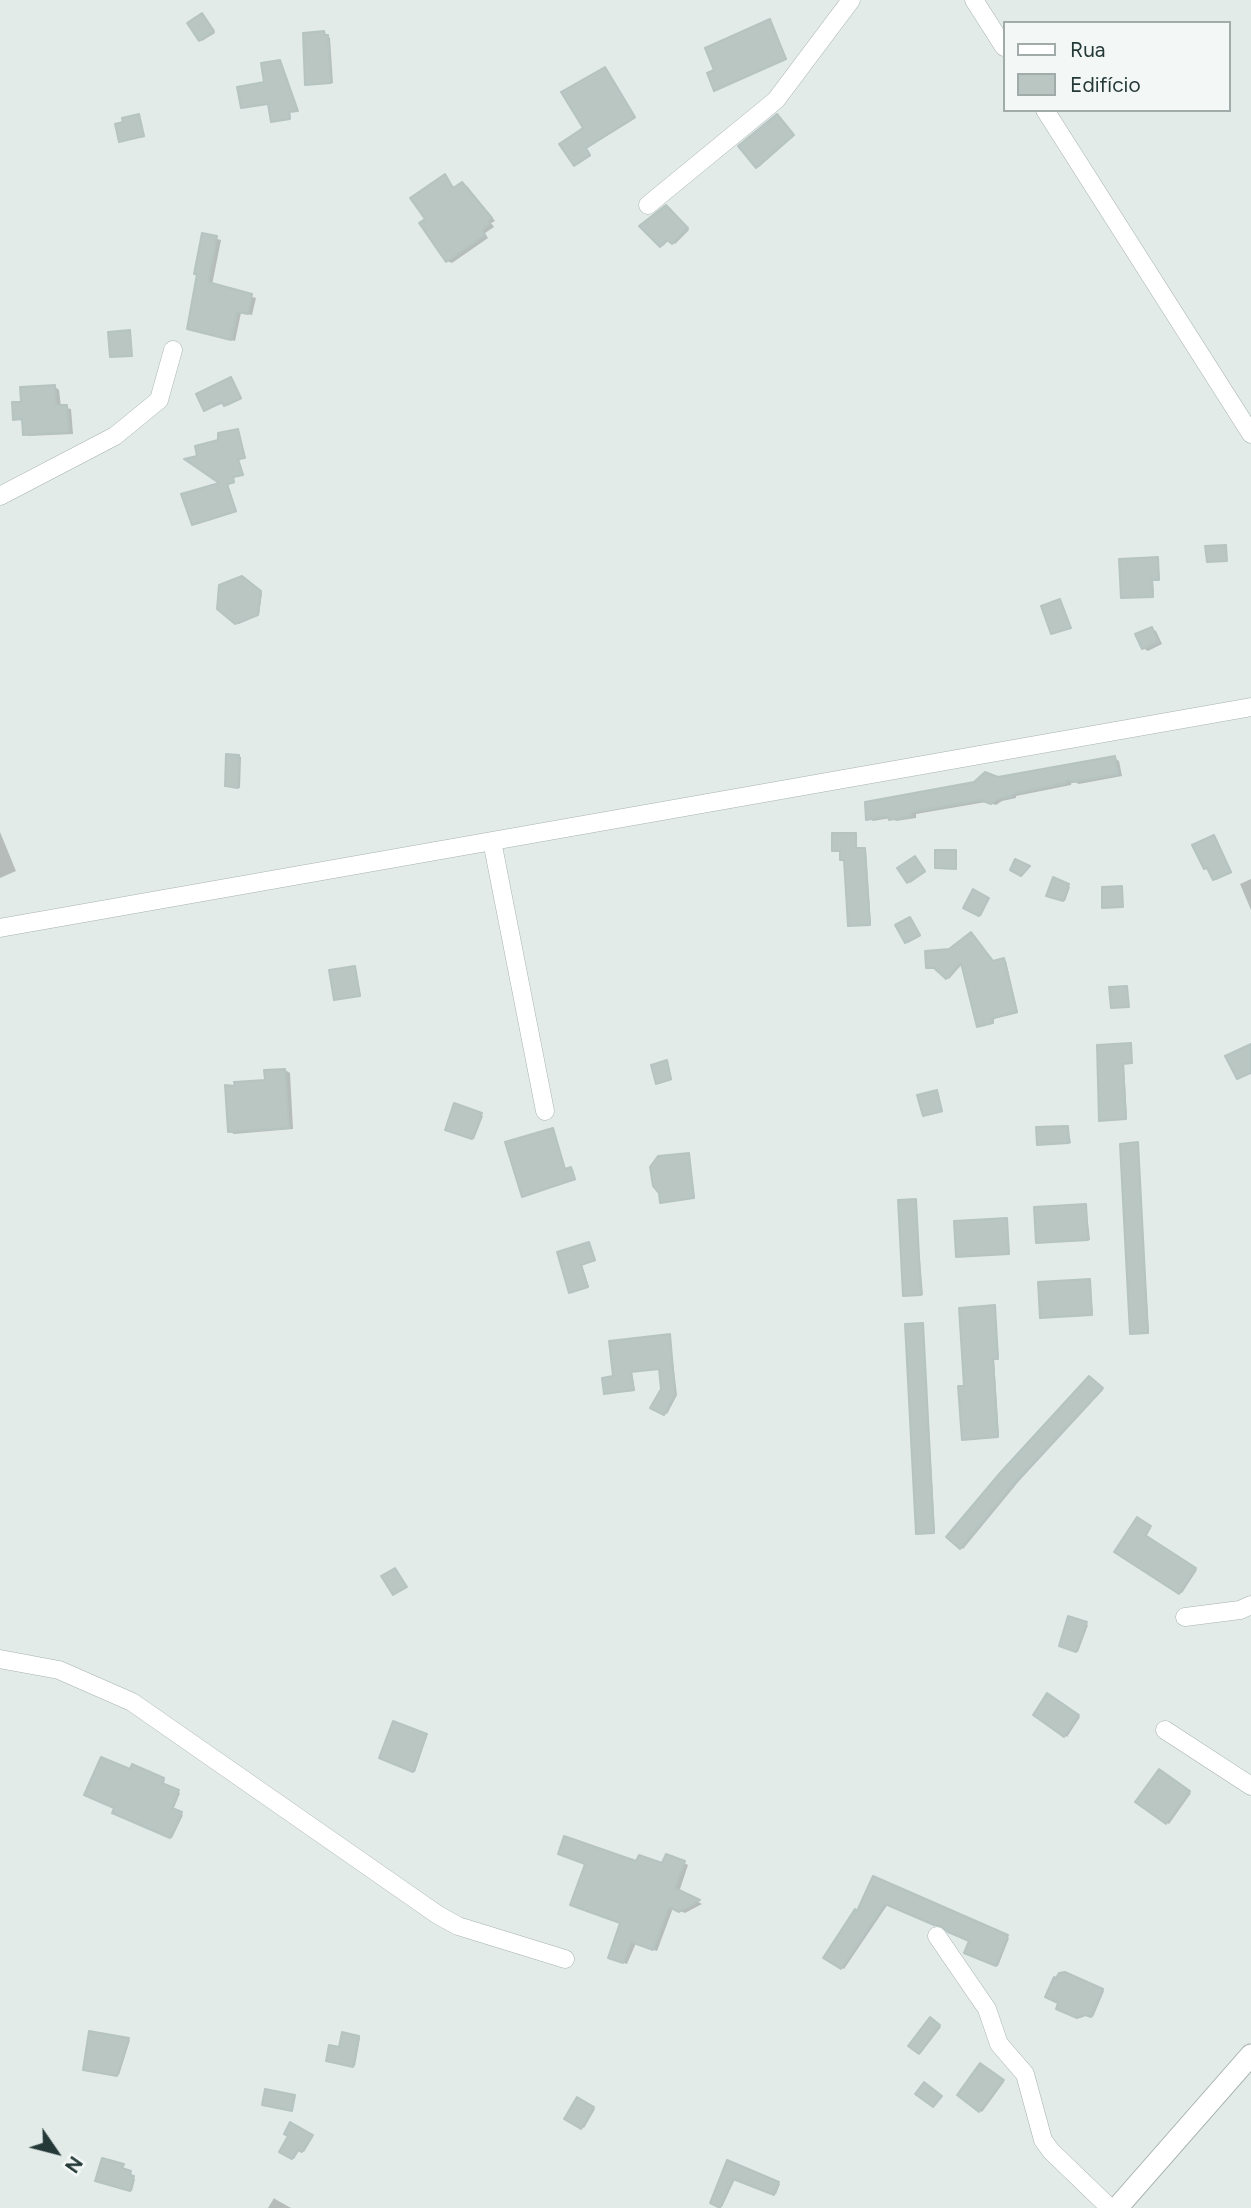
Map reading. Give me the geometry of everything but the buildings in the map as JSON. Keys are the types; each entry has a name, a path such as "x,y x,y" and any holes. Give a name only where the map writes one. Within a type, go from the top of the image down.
{"street":[{"path":"648,205 776,100 851,0"},
{"path":"974,0 1002,44"},
{"path":"1046,112 1251,434"},
{"path":"0,496 115,436 159,400 173,350"},
{"path":"0,928 1251,707"},
{"path":"492,841 545,1111"},
{"path":"1185,1617 1240,1610 1251,1605"},
{"path":"0,1659 59,1670 132,1702 438,1915 458,1926 565,1959"},
{"path":"1165,1730 1251,1786"},
{"path":"937,1936 987,2009 999,2044 1025,2074 1042,2140 1110,2208"},
{"path":"1116,2208 1251,2055"}]}
